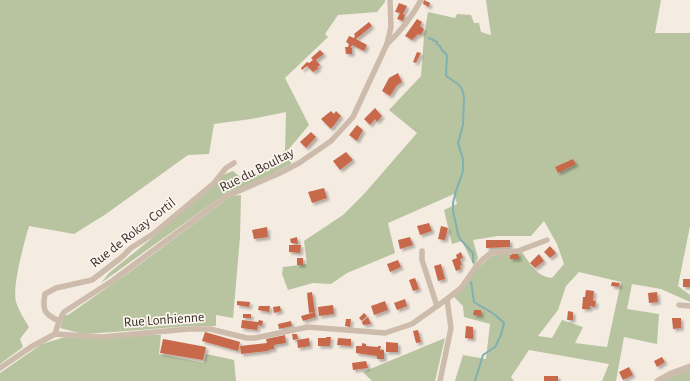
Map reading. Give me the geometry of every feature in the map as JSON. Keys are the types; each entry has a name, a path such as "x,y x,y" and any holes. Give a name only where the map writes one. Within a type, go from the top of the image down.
{"street":[{"name":"Rue du Boultay","path":"55,334 59,321 64,312 112,281 225,197 280,174 331,141 353,117 387,44 391,27 390,0"},
{"path":"387,44 400,32 414,13 421,0"},
{"name":"Rue de Rokay Cortil","path":"59,321 46,314 43,306 45,294 56,288 92,280 122,257 131,248 153,234 214,182 226,168 234,163"},
{"name":"Rue Lonhienne","path":"55,334 102,337 188,329 210,329 246,338 255,338 299,328 313,327 384,333 412,324 462,288 475,268 491,253 518,251 547,240"},
{"path":"422,251 422,260 437,306"},
{"path":"440,381 451,328 447,299"},
{"path":"679,305 690,306"},
{"path":"0,368 31,347 55,334"},
{"path":"658,381 671,374 690,367"}],"green space":[{"path":"0,0 385,0 385,2 377,12 338,15 325,34 328,37 285,78 309,125 288,150 291,153 291,164 262,179 225,194 101,283 109,273 157,234 223,175 233,171 245,181 269,168 285,150 286,112 214,124 209,154 188,155 106,214 74,234 29,226 19,264 15,295 19,309 29,327 20,339 23,347 0,364"},
{"path":"486,0 661,0 655,33 690,33 690,226 678,286 690,295 690,302 661,289 632,284 627,309 659,314 657,344 624,337 616,381 602,381 609,364 529,350 511,377 514,381 455,381 463,355 486,359 490,324 464,317 463,306 453,296 491,256 522,252 538,272 546,277 552,278 564,264 557,244 544,221 531,236 498,236 473,240 478,258 474,266 462,241 452,244 444,210 457,204 454,194 388,223 395,253 347,273 331,284 313,283 288,290 282,274 283,267 307,264 304,241 343,215 364,194 417,133 389,110 421,76 424,36 428,12 455,18 457,14 471,15 474,23 479,23 481,32 491,35","holes":["579,272 621,282 607,347 575,343 583,327 562,320 552,338 538,336 558,310 566,286"]},
{"path":"241,195 240,237 233,318 216,315 216,326 189,326 83,334 60,328 64,315 68,315 128,273 231,196"},
{"path":"161,335 159,354 204,363 206,354 234,360 236,381 0,381 0,373 42,344 65,337 98,339"},
{"path":"445,338 435,381 372,381 363,372"},
{"path":"690,370 690,381 662,381"}],"building":[{"path":"424,0 430,3 429,7 423,4"},
{"path":"399,3 407,6 403,14 405,15 403,21 397,19 400,13 395,12"},
{"path":"417,19 422,22 420,26 424,29 420,35 418,34 412,40 405,36"},
{"path":"369,22 372,26 356,39 367,45 364,51 352,45 352,54 346,54 345,47 348,47 349,44 346,42 349,36 354,38 354,34"},
{"path":"320,50 324,54 316,60 320,65 317,67 319,68 313,72 307,66 302,70 301,68 307,62 309,63 313,60 311,58"},
{"path":"417,52 421,53 416,63 413,62"},
{"path":"398,73 402,82 397,85 390,96 382,91 389,78"},
{"path":"375,108 382,116 377,122 375,119 370,125 364,119"},
{"path":"331,111 334,114 336,111 341,116 331,129 321,119"},
{"path":"357,125 363,130 357,141 349,135"},
{"path":"311,132 316,137 306,148 300,142"},
{"path":"346,152 353,160 340,170 333,161"},
{"path":"573,159 576,164 558,173 555,167"},
{"path":"324,188 327,198 312,203 308,192"},
{"path":"429,223 432,231 420,235 417,226"},
{"path":"441,226 448,228 445,240 438,239"},
{"path":"267,227 268,237 254,239 252,230"},
{"path":"297,237 298,244 291,243 290,239"},
{"path":"410,237 413,245 400,249 398,240"},
{"path":"486,240 510,240 510,247 486,248"},
{"path":"289,245 301,245 300,253 289,252"},
{"path":"550,246 556,253 550,258 544,252"},
{"path":"461,252 463,258 460,259 462,265 460,265 461,269 456,271 452,260 457,258 456,255"},
{"path":"512,253 518,253 519,259 510,259 510,255 512,255"},
{"path":"539,254 544,261 535,268 530,263"},
{"path":"297,258 303,258 303,265 297,265"},
{"path":"398,260 401,267 390,272 387,264"},
{"path":"441,264 445,279 438,281 434,266"},
{"path":"415,278 419,289 413,291 409,280"},
{"path":"683,279 690,279 690,287 683,287"},
{"path":"612,282 620,283 619,287 611,286"},
{"path":"586,290 594,291 593,301 596,301 595,307 590,306 590,309 582,309 583,297 585,297"},
{"path":"312,292 315,312 309,313 307,293"},
{"path":"657,292 658,302 649,303 648,293"},
{"path":"405,299 407,306 397,310 394,303"},
{"path":"237,301 250,302 249,307 237,305"},
{"path":"385,301 388,310 374,315 371,306"},
{"path":"333,305 334,314 319,316 318,307"},
{"path":"259,306 270,306 269,312 258,310"},
{"path":"280,306 281,311 274,313 273,307"},
{"path":"474,310 481,310 481,316 473,315"},
{"path":"568,311 573,312 573,320 567,320"},
{"path":"315,312 316,317 303,321 301,316"},
{"path":"364,313 367,316 362,321 359,318"},
{"path":"243,314 251,314 251,318 243,318"},
{"path":"368,317 371,324 363,325 362,322"},
{"path":"672,318 681,318 681,328 673,329"},
{"path":"346,319 351,319 350,327 345,326"},
{"path":"242,320 258,322 259,320 263,321 262,326 258,325 257,330 241,328"},
{"path":"291,321 292,326 279,329 278,324"},
{"path":"466,326 473,327 473,339 465,338"},
{"path":"418,330 421,342 416,343 413,331"},
{"path":"205,332 240,342 238,351 202,341"},
{"path":"292,334 297,334 298,339 293,340"},
{"path":"285,335 286,343 274,345 274,349 241,354 240,346 267,343 266,339"},
{"path":"331,337 330,346 318,346 318,338"},
{"path":"309,338 310,346 298,348 297,340"},
{"path":"338,338 351,339 351,346 337,345"},
{"path":"163,339 206,347 203,360 160,353"},
{"path":"386,342 398,343 398,352 386,352"},
{"path":"362,343 366,344 366,346 381,346 380,350 384,350 384,359 377,359 377,356 356,353 356,346 362,346"},
{"path":"662,357 665,362 657,367 654,361"},
{"path":"366,361 368,368 353,370 352,363"},
{"path":"629,367 633,375 623,380 619,372"},
{"path":"544,376 558,376 558,381 544,381"}],"waterway":[{"path":"429,38 437,42 437,44 447,55 446,76 458,84 462,89 464,97 463,125 458,143 463,159 463,171 456,191 453,211 458,234 460,239 473,253 473,262"},
{"path":"471,282 474,302 494,314 504,323 501,335 495,347 483,355 475,381"}]}
